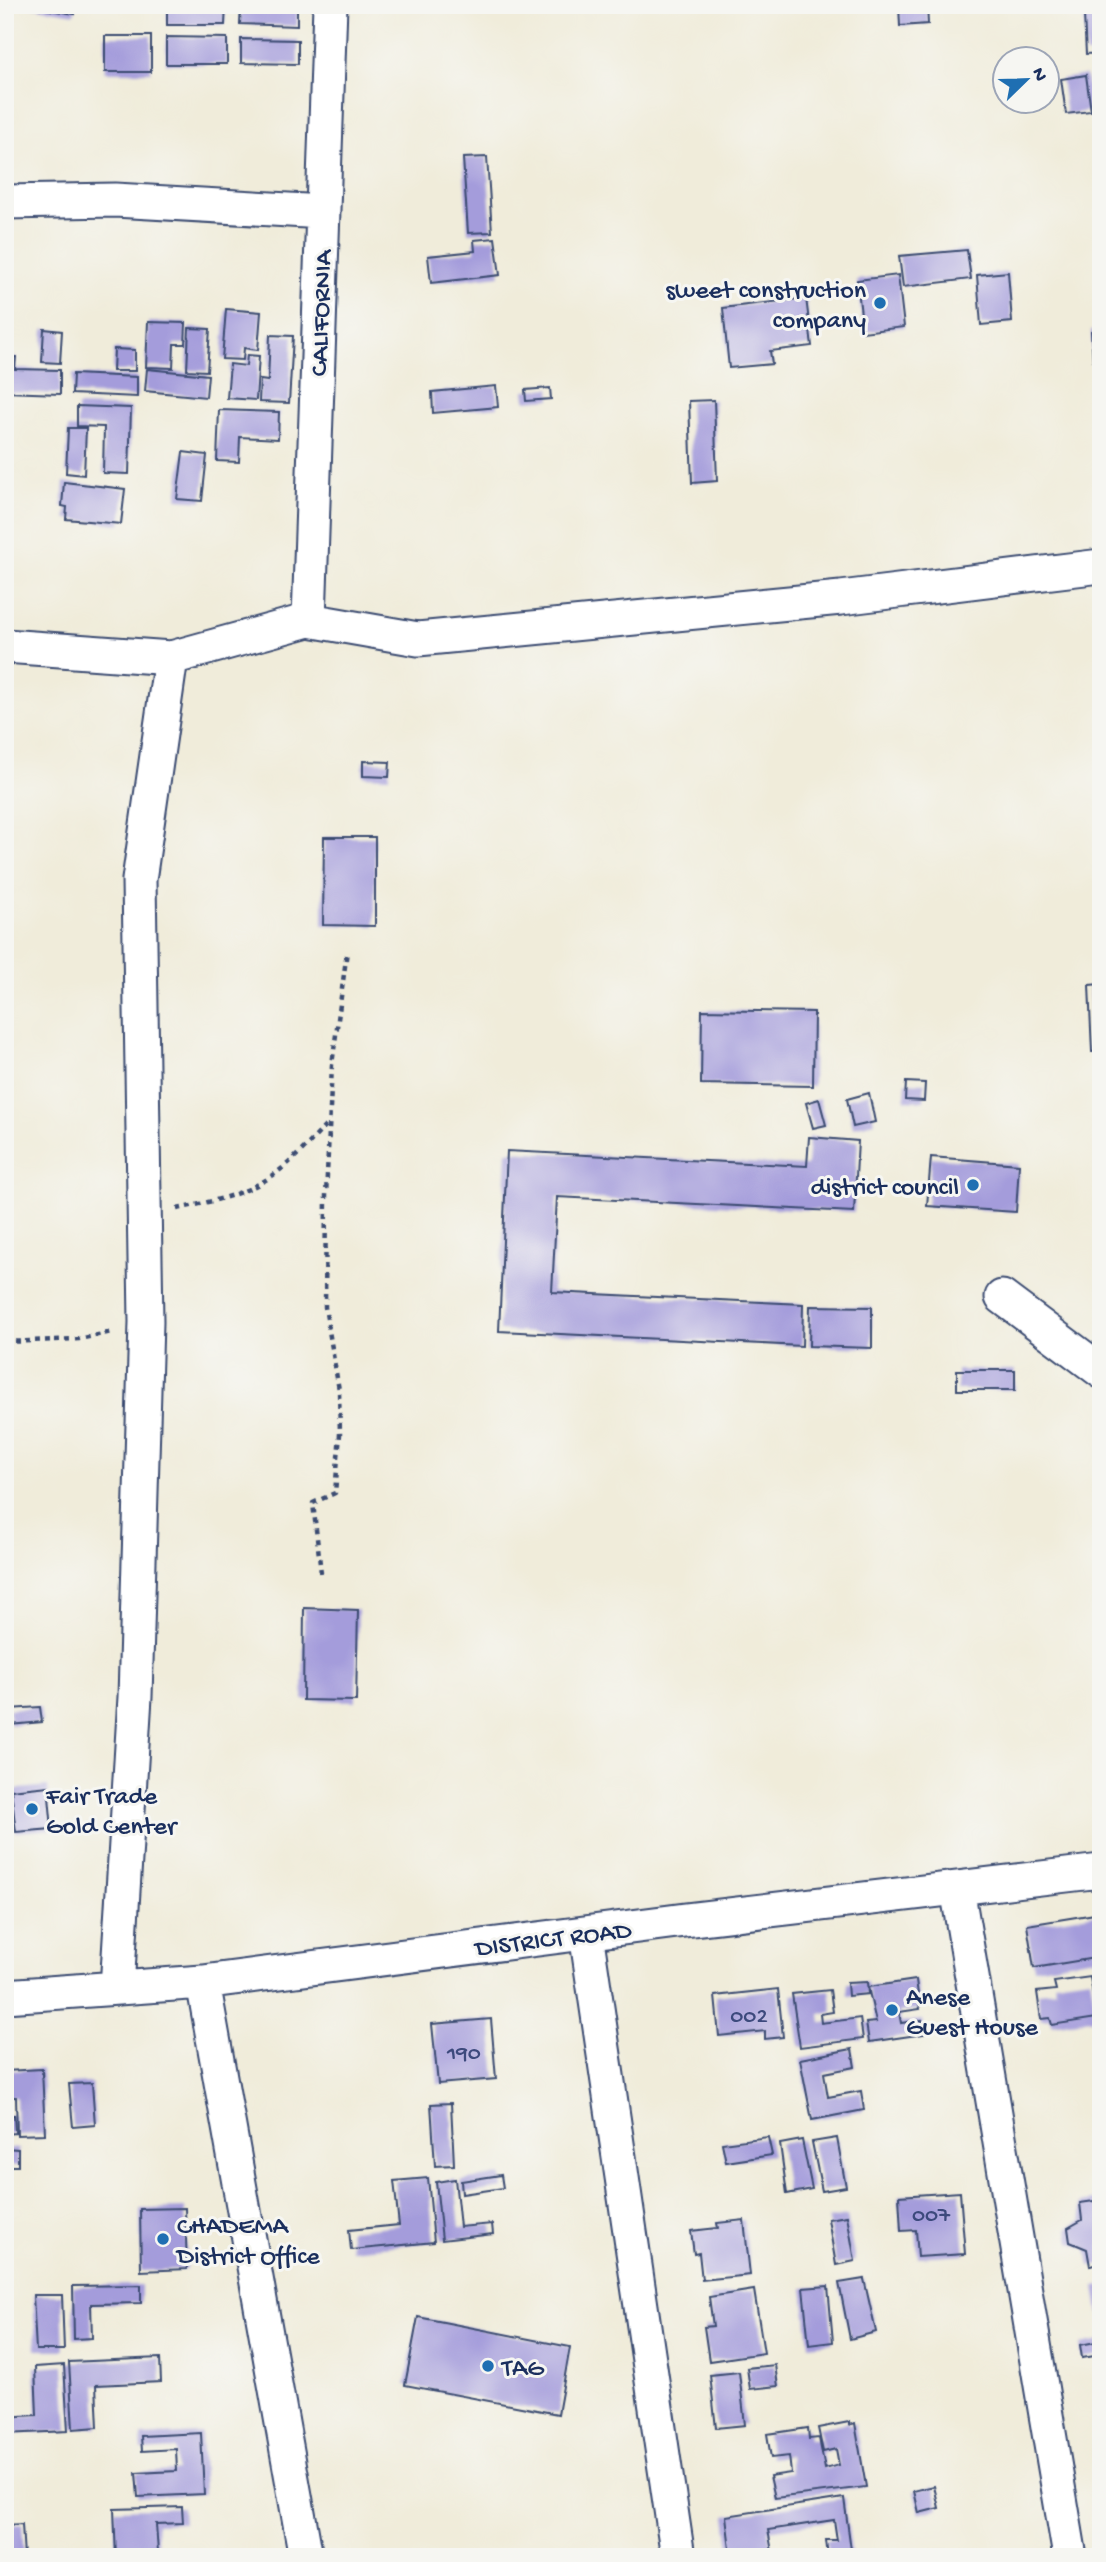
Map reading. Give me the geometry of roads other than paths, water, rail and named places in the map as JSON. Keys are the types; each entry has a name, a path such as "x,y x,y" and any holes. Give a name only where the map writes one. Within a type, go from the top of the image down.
{"street":[{"name":"CALIFORNIA","path":"309,620 330,5"},
{"path":"5,202 115,200 323,212"},
{"path":"5,646 171,658 309,620 418,639 841,598 1101,566"},
{"path":"117,1988 135,1696 146,1322 139,880 171,658"},
{"path":"1002,1297 1101,1371"},
{"name":"DISTRICT ROAD","path":"5,1996 203,1982 1101,1871"},
{"path":"957,1888 1070,2557"},
{"path":"586,1933 678,2557"},
{"path":"203,1982 306,2557"}],"place":[{"name":"sweet construction company","path":"880,303"},
{"name":"district council","path":"973,1185"},
{"name":"Fair Trade Gold Center","path":"32,1809"},
{"name":"Anese Guest House","path":"892,2010"},
{"name":"CHADEMA District Office","path":"163,2239"},
{"name":"TAG","path":"488,2366"}]}
